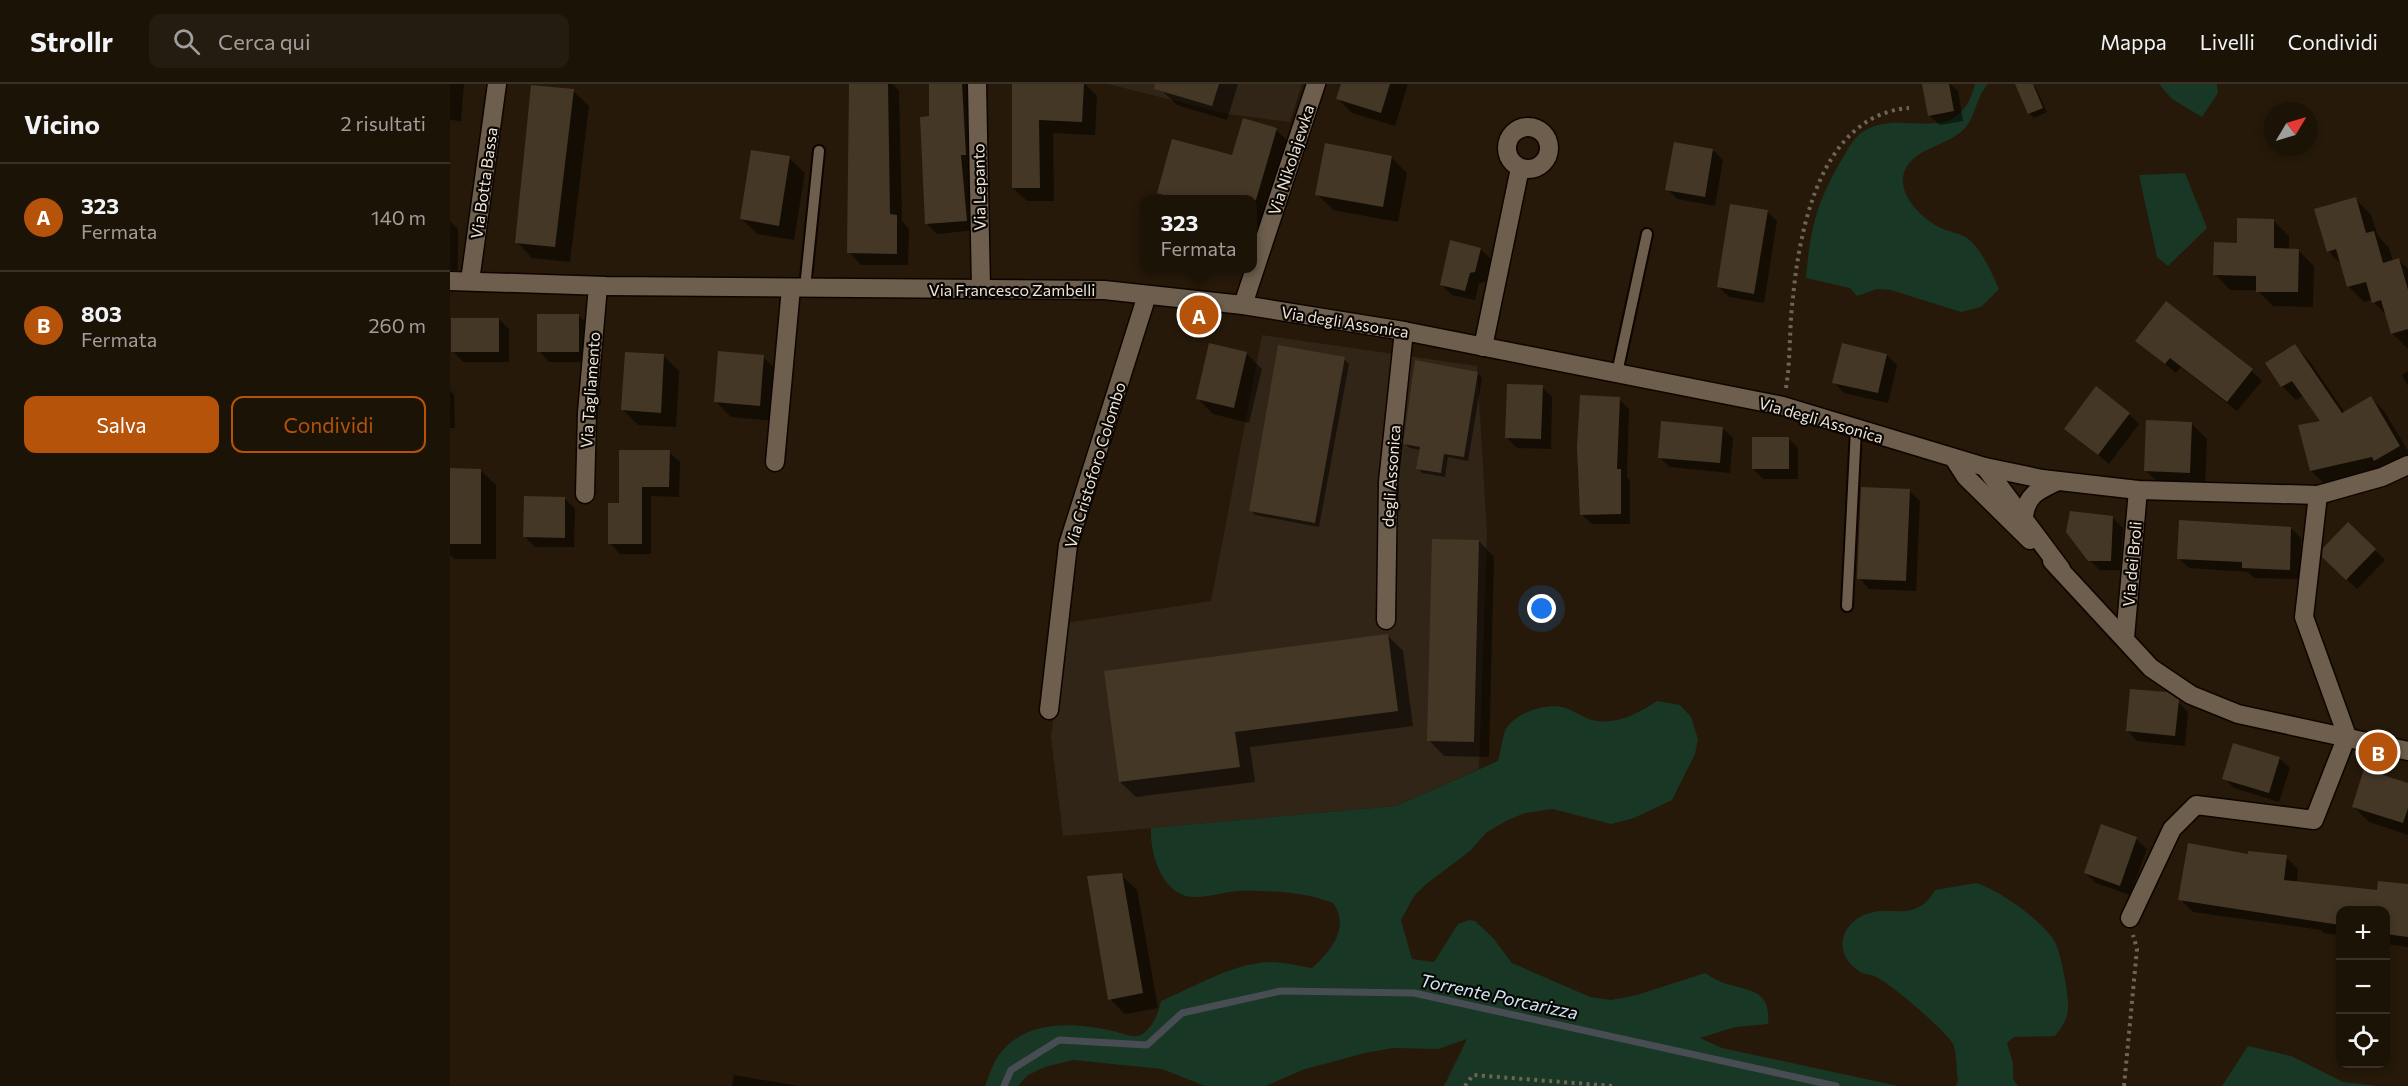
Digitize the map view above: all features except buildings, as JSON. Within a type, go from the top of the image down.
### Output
[{"type":"street","name":"Via Botta Bassa","points":[[470,281],[497,84]]},
{"type":"street","name":"Via Lepanto","points":[[976,84],[981,289]]},
{"type":"street","name":"Via Nikolajewka","points":[[1257,251],[1316,84]]},
{"type":"street","points":[[1483,347],[1520,168]]},
{"type":"street","name":"Via Nikolajewka","points":[[1238,305],[1249,273]]},
{"type":"street","name":"Via Francesco Zambelli","points":[[450,281],[598,286],[1104,291],[1238,305]]},
{"type":"street","name":"Via Tagliamento","points":[[585,494],[587,413],[598,286]]},
{"type":"street","points":[[775,462],[798,288]]},
{"type":"street","name":"Via Cristoforo Colombo","points":[[1048,710],[1068,545],[1147,295]]},
{"type":"street","name":"Via degli Assonica","points":[[1238,305],[1404,331],[1783,406],[1955,460],[2058,481],[2138,490],[2318,495],[2382,477],[2408,465]]},
{"type":"street","name":"degli Assonica","points":[[1386,620],[1388,482],[1404,331]]},
{"type":"street","points":[[1955,460],[1966,477],[2061,569],[2151,668],[2191,695],[2238,714],[2408,751]]},
{"type":"street","points":[[1985,467],[1995,484],[2024,516],[2061,569]]},
{"type":"street","points":[[2024,516],[2026,502],[2032,493],[2058,481]]},
{"type":"street","name":"Via dei Broli","points":[[2125,638],[2138,490]]},
{"type":"street","points":[[2130,918],[2172,829],[2196,805],[2314,820],[2347,736],[2304,617],[2318,495]]},
{"type":"lane","points":[[798,288],[819,152]]},
{"type":"lane","points":[[1617,373],[1647,234]]},
{"type":"lane","points":[[1847,606],[1856,429]]},
{"type":"path","points":[[1783,406],[1791,358],[1792,299],[1808,211],[1826,170],[1846,136],[1866,121],[1891,110],[1910,108]]},
{"type":"path","points":[[2124,1086],[2137,949],[2130,918]]},
{"type":"path","points":[[1465,1086],[1473,1075],[1613,1086]]},
{"type":"shaded area","points":[[1108,84],[1302,84],[1290,122],[1228,114]]},
{"type":"shaded area","points":[[1262,335],[1477,366],[1487,533],[1479,769],[1396,806],[1063,836],[1051,737],[1066,623],[1211,601]]},
{"type":"green space","points":[[1975,84],[1988,84],[1969,123],[1958,134],[1924,151],[1910,162],[1905,170],[1904,188],[1912,204],[1926,218],[1941,228],[1964,236],[1977,248],[1999,289],[1981,307],[1961,312],[1891,290],[1877,289],[1857,296],[1850,288],[1806,278],[1815,219],[1839,164],[1857,137],[1876,126],[1892,123],[1926,124],[1955,117],[1967,105]]},
{"type":"green space","points":[[2159,84],[2217,84],[2218,93],[2202,117],[2172,99]]},
{"type":"green space","points":[[2185,173],[2207,228],[2168,266],[2157,257],[2139,175]]},
{"type":"green space","points":[[1657,701],[1680,705],[1691,717],[1698,739],[1695,754],[1672,800],[1634,818],[1611,824],[1553,809],[1525,813],[1487,832],[1470,851],[1414,896],[1401,920],[1412,959],[1434,962],[1458,924],[1469,920],[1475,921],[1493,938],[1512,963],[1590,997],[1611,1000],[1637,995],[1705,973],[1721,982],[1758,994],[1766,1005],[1768,1024],[1735,1027],[1700,1038],[1722,1048],[1898,1086],[1444,1086],[1467,1039],[1438,1049],[1393,1048],[1365,1053],[1302,1070],[1266,1086],[1205,1086],[1162,1069],[1073,1060],[1045,1067],[1028,1075],[1018,1086],[985,1086],[998,1056],[1021,1035],[1036,1029],[1066,1025],[1141,1035],[1153,1023],[1161,1001],[1241,967],[1275,962],[1312,968],[1331,947],[1336,939],[1340,921],[1333,903],[1311,896],[1274,891],[1238,891],[1189,897],[1175,890],[1162,875],[1154,857],[1151,828],[1396,806],[1498,761],[1507,727],[1528,712],[1555,706],[1569,709],[1592,720],[1609,721],[1635,714]]},
{"type":"green space","points":[[1976,883],[2018,906],[2048,932],[2056,945],[2064,972],[2068,1011],[2064,1023],[2055,1036],[2014,1037],[2007,1043],[2013,1063],[2013,1079],[2018,1086],[1956,1086],[1958,1080],[1953,1044],[1905,997],[1883,981],[1861,972],[1850,963],[1843,946],[1848,928],[1863,915],[1879,911],[1911,910],[1925,903],[1935,890]]},
{"type":"green space","points":[[2248,1046],[2291,1056],[2343,1082],[2378,1086],[2222,1086]]},
{"type":"waterway","name":"Torrente Porcarizza","points":[[1004,1086],[1011,1070],[1059,1040],[1147,1045],[1182,1013],[1281,991],[1414,993],[1836,1086]]},
{"type":"place","name":"323","points":[[1199,315]]},
{"type":"place","name":"803","points":[[2378,752]]}]
